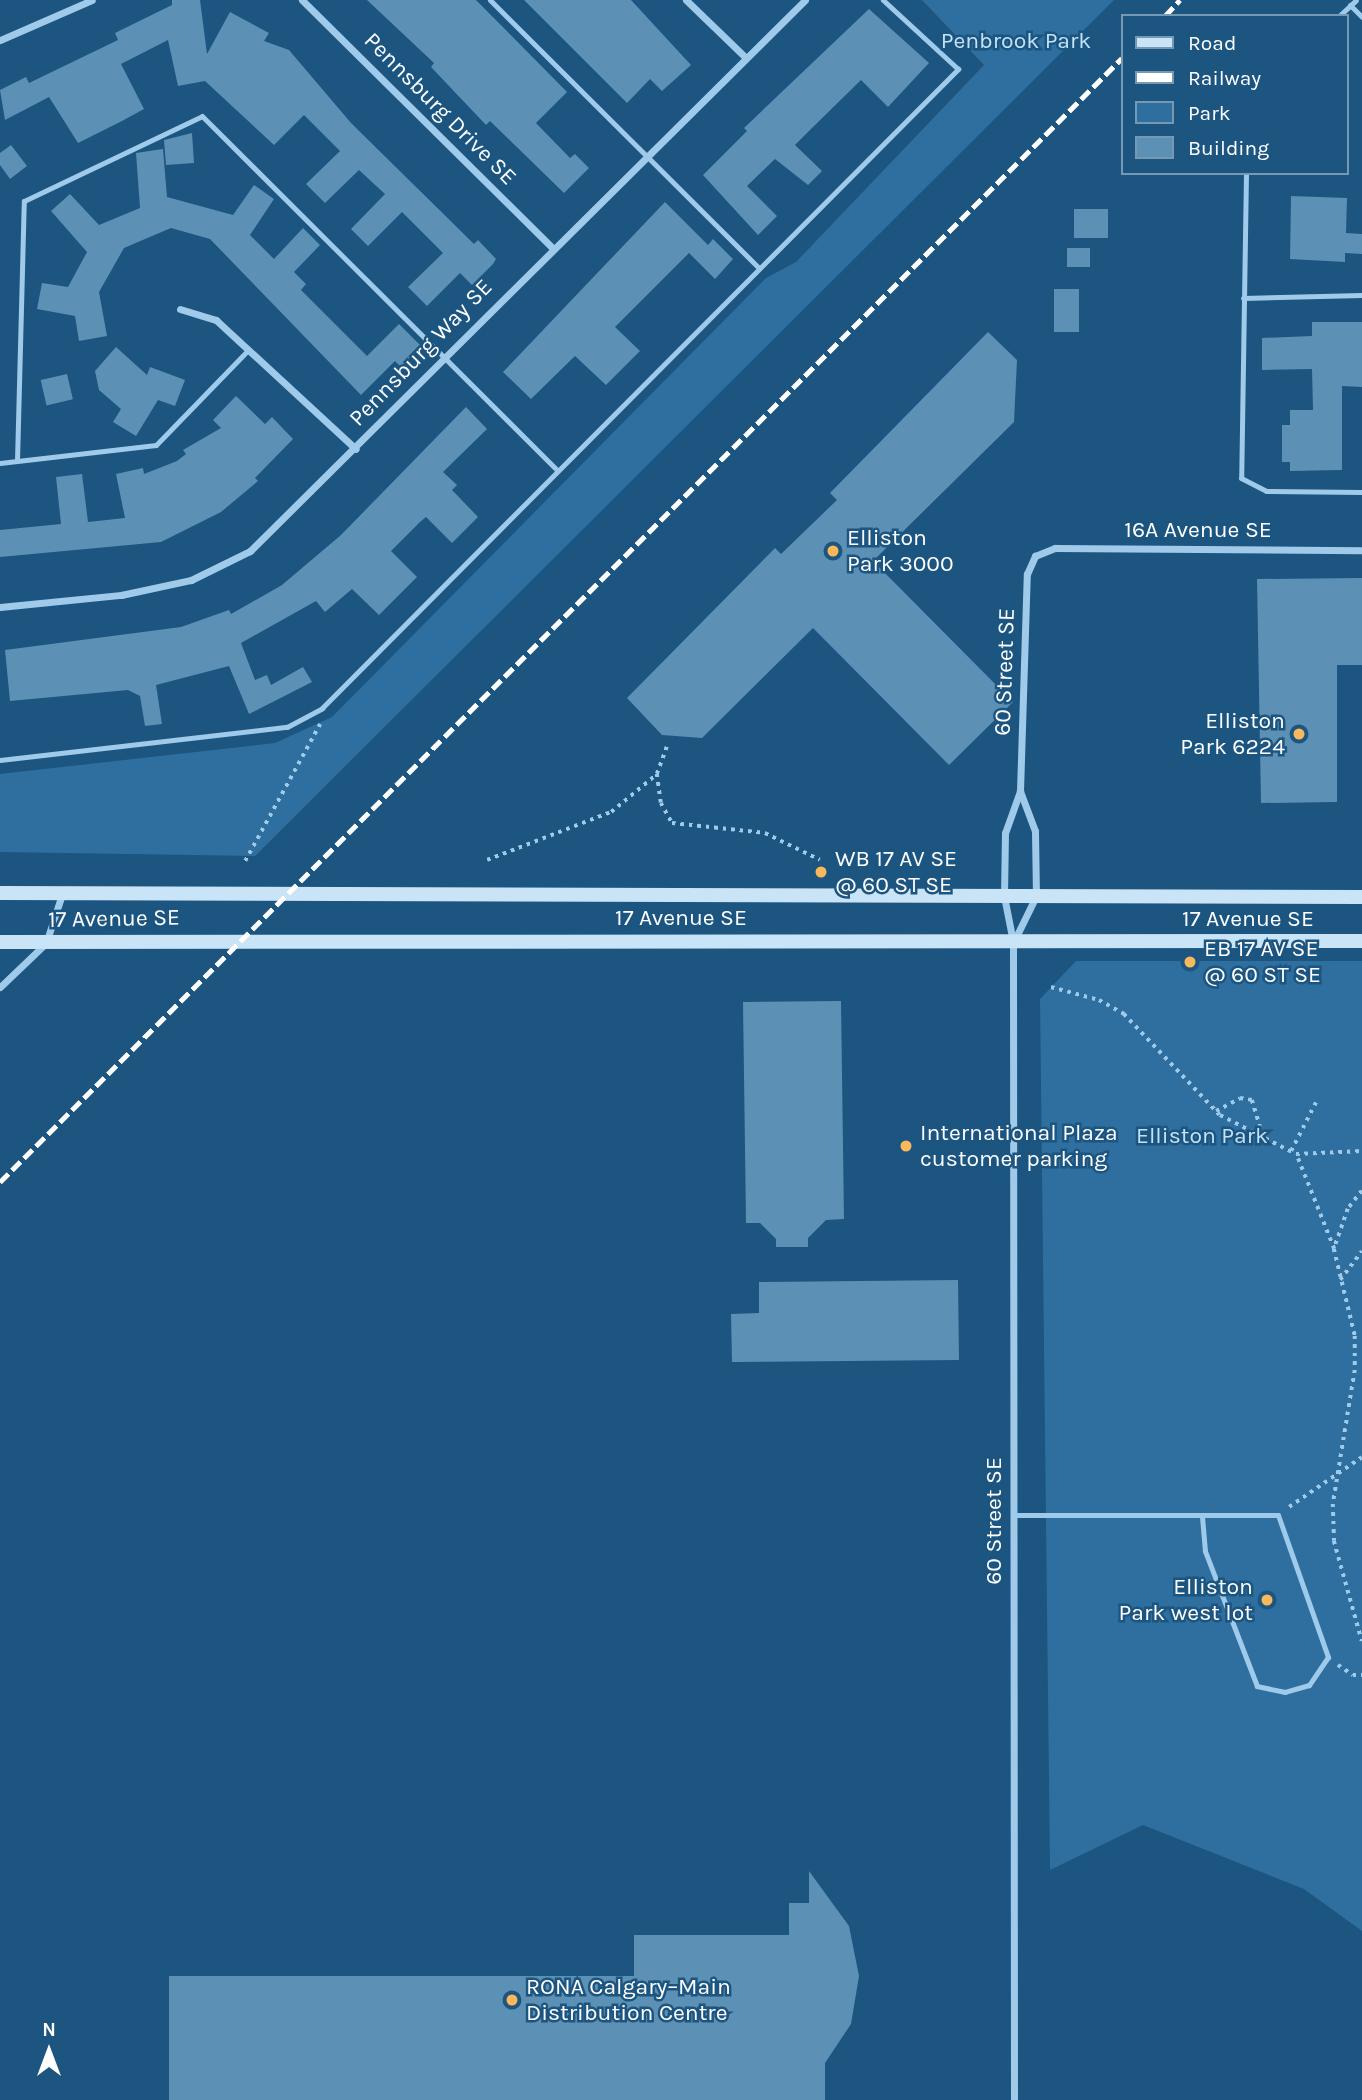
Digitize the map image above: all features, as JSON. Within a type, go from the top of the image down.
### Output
[{"type":"main road","name":"17 Avenue SE","points":[[0,893],[1362,897]]},
{"type":"main road","name":"17 Avenue SE","points":[[0,942],[1362,941]]},
{"type":"street","points":[[0,40],[92,0]]},
{"type":"street","name":"Pennsburg Drive SE","points":[[302,0],[551,246]]},
{"type":"street","points":[[686,0],[744,56]]},
{"type":"street","name":"Pennsburg Way SE","points":[[0,607],[121,596],[191,580],[250,551],[356,449],[551,246],[804,0]]},
{"type":"street","points":[[180,309],[216,320],[356,449]]},
{"type":"street","name":"16A Avenue SE","points":[[1035,556],[1055,548],[1362,550]]},
{"type":"street","name":"60 Street SE","points":[[1014,2100],[1013,942],[1004,896],[1005,833],[1020,791],[1027,574],[1035,556]]},
{"type":"street","name":"60 Street SE","points":[[1013,942],[1036,896],[1035,831],[1020,791]]},
{"type":"street","points":[[0,987],[46,943],[62,894]]},
{"type":"lane","points":[[489,0],[759,268]]},
{"type":"lane","points":[[0,760],[287,727],[322,708],[958,69],[883,0]]},
{"type":"lane","points":[[1341,14],[1356,0]]},
{"type":"lane","points":[[1350,5],[1362,17]]},
{"type":"lane","points":[[17,461],[24,201],[202,116],[557,470]]},
{"type":"lane","points":[[1246,175],[1241,478],[1266,491],[1362,492]]},
{"type":"lane","points":[[1243,298],[1362,295]]},
{"type":"lane","points":[[0,463],[156,445],[247,351]]},
{"type":"lane","points":[[1013,1515],[1202,1515],[1278,1515],[1328,1657],[1309,1685],[1285,1692],[1257,1686],[1205,1551],[1202,1515]]},
{"type":"path","points":[[245,861],[313,742],[322,708]]},
{"type":"path","points":[[667,747],[657,774],[661,803],[672,823],[765,834],[820,860]]},
{"type":"path","points":[[487,860],[611,812],[657,774]]},
{"type":"path","points":[[1051,986],[1099,1000],[1124,1014],[1216,1111],[1294,1153],[1362,1151]]},
{"type":"path","points":[[1216,1111],[1240,1098],[1252,1100],[1263,1136]]},
{"type":"path","points":[[1316,1102],[1294,1153],[1334,1250],[1355,1336],[1355,1370],[1340,1471],[1334,1541],[1362,1638]]},
{"type":"path","points":[[1334,1250],[1348,1209],[1362,1191]]},
{"type":"path","points":[[1340,1280],[1362,1251]]},
{"type":"path","points":[[1278,1515],[1362,1457]]},
{"type":"path","points":[[1328,1657],[1353,1675],[1362,1675]]},
{"type":"green space","name":"Penbrook Park","points":[[922,0],[1114,0],[255,856],[0,852],[0,774],[275,743],[332,717],[766,278],[796,262],[984,65]]},
{"type":"green space","name":"Elliston Park","points":[[1076,961],[1362,961],[1362,1931],[1304,1889],[1143,1825],[1050,1870],[1040,999]]},
{"type":"building","points":[[172,0],[200,0],[207,54],[230,12],[269,33],[264,41],[289,50],[351,123],[474,244],[478,240],[496,259],[493,264],[472,285],[460,273],[427,306],[408,287],[443,253],[402,212],[368,246],[351,229],[385,194],[359,170],[325,203],[306,184],[340,151],[304,115],[274,145],[205,81],[178,86],[168,40],[121,64],[144,109],[78,143],[49,97],[5,120],[0,90],[26,77],[29,83],[118,40],[115,33],[172,5]]},
{"type":"building","points":[[367,0],[476,0],[567,92],[536,123],[570,158],[575,154],[589,168],[564,193],[490,121],[486,125],[431,67],[434,63]]},
{"type":"building","points":[[524,0],[631,0],[691,65],[662,91],[650,79],[627,103]]},
{"type":"building","points":[[869,9],[929,63],[888,107],[861,80],[795,145],[822,171],[808,185],[775,159],[747,186],[777,216],[758,235],[703,175],[747,131],[744,128]]},
{"type":"building","points":[[192,133],[194,163],[166,165],[164,140]]},
{"type":"building","points":[[11,145],[27,166],[10,179],[0,165],[0,153]]},
{"type":"building","points":[[163,149],[167,197],[233,215],[254,185],[274,199],[250,235],[274,259],[303,228],[320,245],[294,272],[306,284],[301,290],[367,356],[399,324],[421,346],[401,367],[395,361],[361,395],[210,239],[171,228],[124,248],[99,292],[107,336],[79,341],[75,316],[37,309],[42,283],[68,287],[87,252],[51,211],[70,194],[99,225],[140,208],[136,153]]},
{"type":"building","points":[[1291,196],[1347,198],[1346,233],[1362,234],[1362,254],[1345,253],[1345,262],[1290,259]]},
{"type":"building","points":[[665,202],[708,245],[713,239],[733,259],[715,279],[689,253],[615,327],[640,351],[606,385],[575,356],[531,399],[503,372]]},
{"type":"building","points":[[1074,209],[1108,209],[1108,238],[1074,238]]},
{"type":"building","points":[[1067,248],[1090,248],[1090,267],[1067,267]]},
{"type":"building","points":[[1054,289],[1079,289],[1079,332],[1054,332]]},
{"type":"building","points":[[1312,322],[1362,322],[1362,387],[1342,386],[1342,470],[1290,471],[1290,462],[1282,462],[1282,425],[1290,425],[1290,410],[1313,410],[1312,369],[1262,370],[1262,338],[1312,336]]},
{"type":"building","name":"Elliston Park 3000","points":[[988,332],[1017,360],[1014,422],[873,561],[1013,702],[949,765],[813,628],[702,738],[662,735],[627,698],[775,548],[781,554],[837,500],[830,493]]},
{"type":"building","points":[[116,347],[147,375],[150,367],[185,380],[175,406],[158,400],[136,436],[113,422],[121,409],[99,390],[95,371]]},
{"type":"building","points":[[67,374],[73,399],[47,405],[41,380]]},
{"type":"building","points":[[236,396],[265,424],[272,417],[293,439],[255,478],[258,481],[221,512],[161,542],[0,557],[0,530],[61,524],[56,477],[82,474],[88,522],[125,518],[116,474],[143,468],[144,474],[177,461],[186,454],[183,450],[221,428],[213,420]]},
{"type":"building","points":[[466,407],[487,429],[443,472],[457,485],[452,490],[478,517],[452,543],[426,517],[420,522],[391,551],[417,577],[379,615],[352,589],[325,612],[316,601],[241,643],[255,680],[267,675],[271,685],[303,667],[312,682],[249,714],[229,666],[156,685],[162,724],[145,726],[140,696],[128,690],[10,701],[5,650],[181,627],[229,610],[231,614],[282,585],[341,535]]},
{"type":"building","name":"Elliston Park 6224","points":[[1362,578],[1362,665],[1337,665],[1337,802],[1261,803],[1257,579]]},
{"type":"building","points":[[841,1001],[844,1219],[826,1220],[808,1238],[808,1247],[776,1247],[776,1239],[760,1223],[746,1223],[743,1002]]},
{"type":"building","points":[[958,1280],[959,1360],[732,1362],[731,1314],[759,1313],[759,1282]]},
{"type":"building","name":"RONA Calgary–Main Distribution Centre","points":[[809,1871],[849,1926],[859,1976],[851,2024],[825,2063],[825,2100],[169,2100],[169,1976],[634,1976],[634,1935],[789,1935],[789,1903],[809,1903]]},
{"type":"railway","points":[[1167,14],[1180,0]]},
{"type":"railway","points":[[0,1182],[1120,60]]},
{"type":"place","name":"Elliston Park 3000","points":[[833,551]]},
{"type":"place","name":"Elliston Park 6224","points":[[1299,734]]},
{"type":"place","name":"WB 17 AV SE @ 60 ST SE","points":[[821,872]]},
{"type":"place","name":"EB 17 AV SE @ 60 ST SE","points":[[1190,962]]},
{"type":"place","name":"International Plaza customer parking","points":[[906,1146]]},
{"type":"place","name":"Elliston Park west lot","points":[[1267,1600]]},
{"type":"place","name":"RONA Calgary–Main Distribution Centre","points":[[512,2000]]}]
